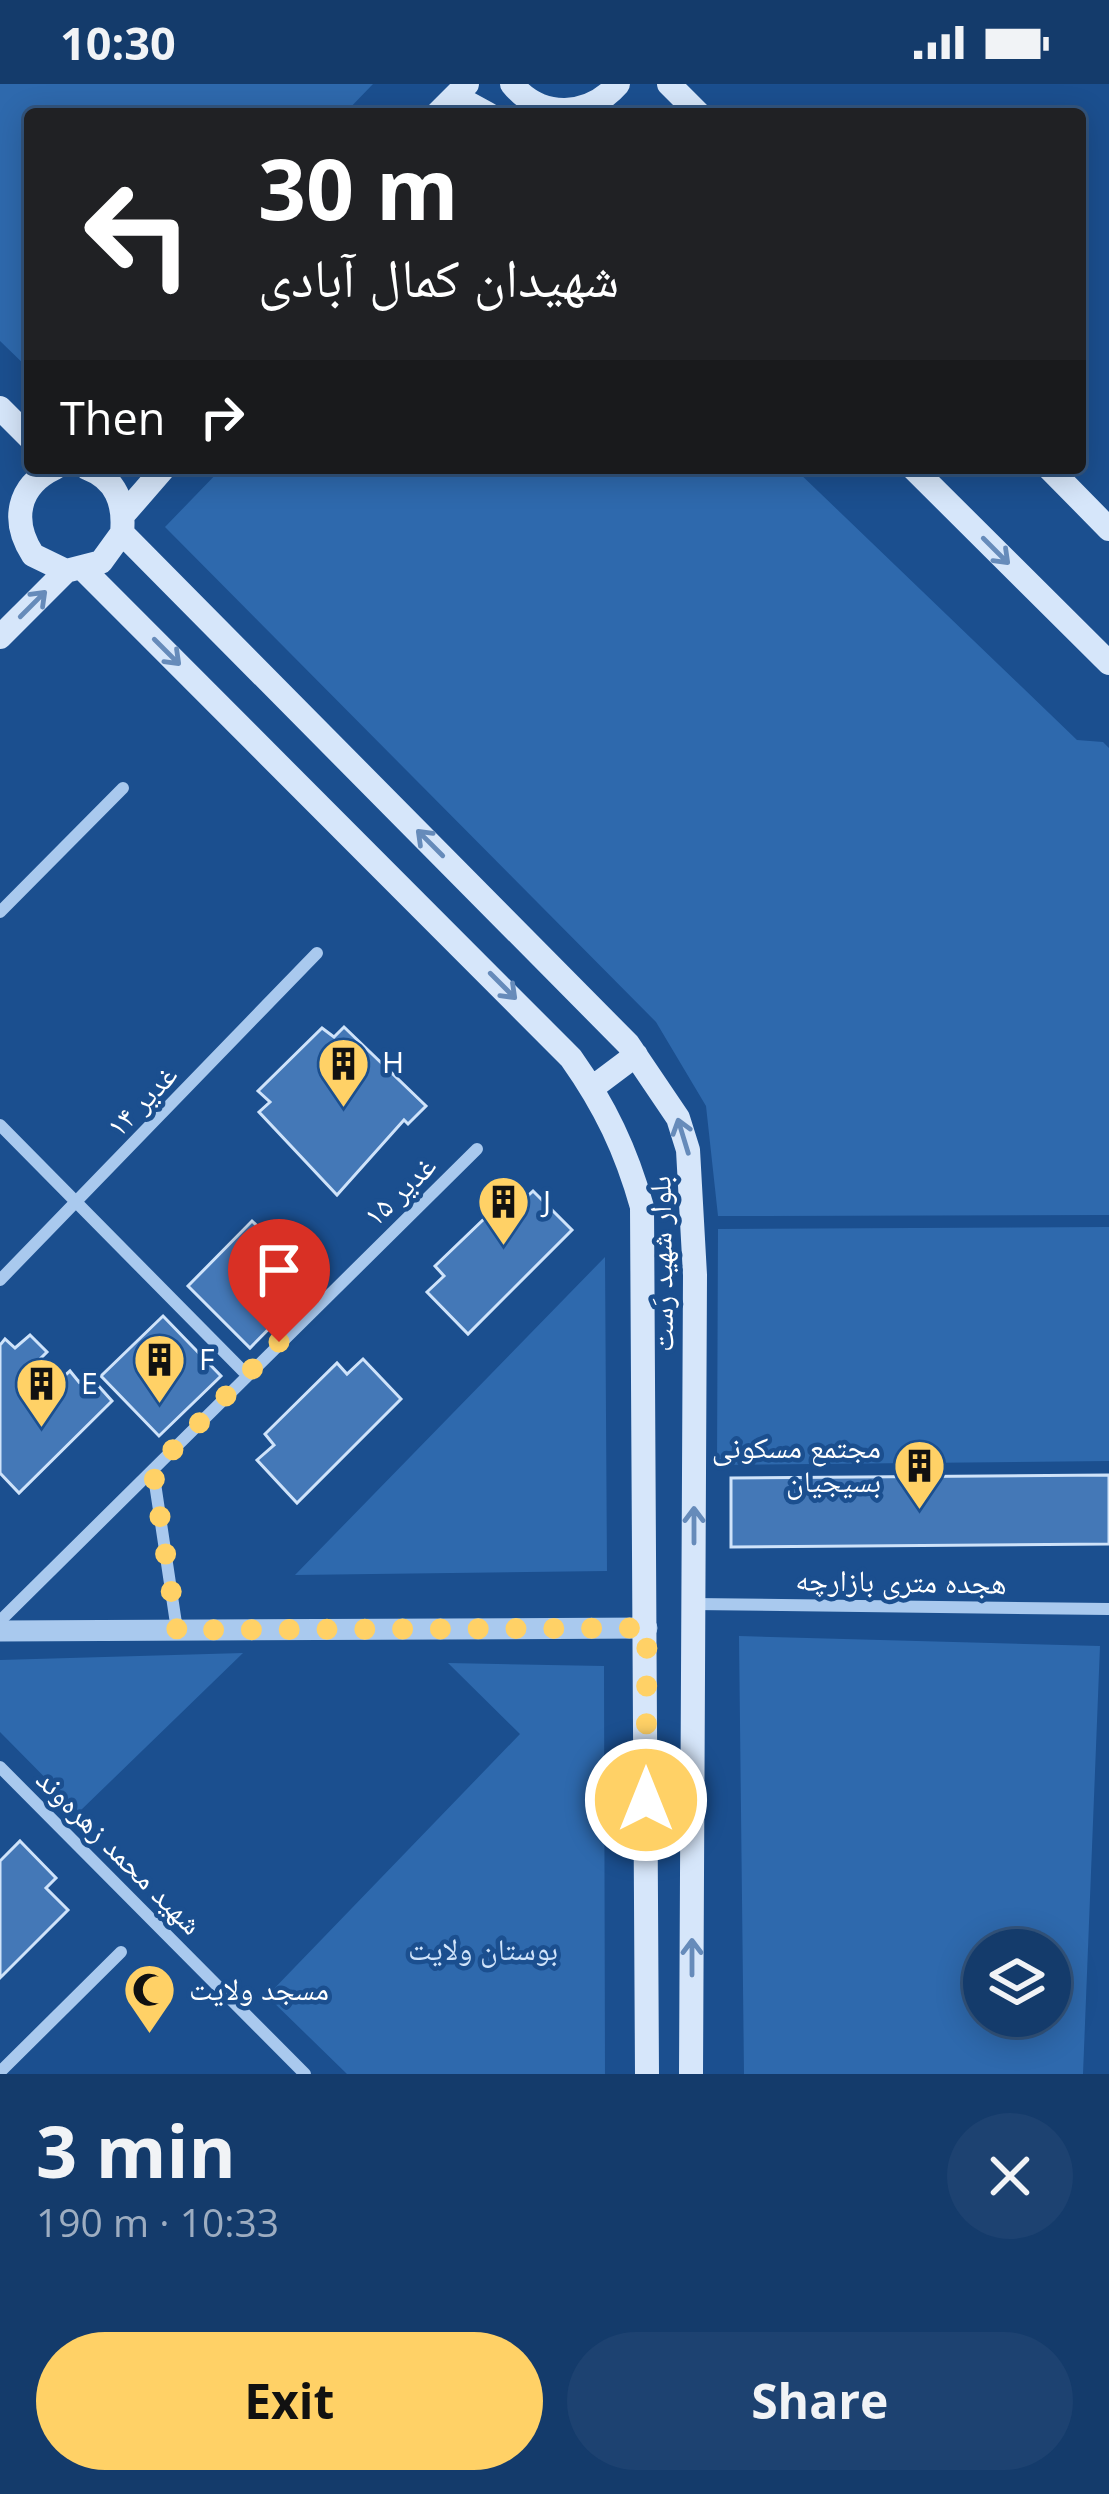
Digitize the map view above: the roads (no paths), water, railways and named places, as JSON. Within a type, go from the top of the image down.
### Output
[{"type":"main road","points":[[512,84],[542,108]]},
{"type":"main road","points":[[574,108],[597,103],[618,84]]},
{"type":"main road","points":[[669,84],[693,108]]},
{"type":"main road","points":[[0,408],[24,432]]},
{"type":"main road","points":[[13,522],[28,487],[46,474]]},
{"type":"main road","name":"بلوار شهید رَست","points":[[98,474],[110,481],[123,523],[636,1055],[678,1118],[688,1150],[695,1275],[691,2074]]},
{"type":"main road","points":[[0,637],[75,570],[101,562],[160,474]]},
{"type":"main road","points":[[919,474],[1109,663]]},
{"type":"main road","points":[[1055,474],[1109,529]]},
{"type":"main road","points":[[0,484],[13,522]]},
{"type":"main road","name":"بلوار شهید رَست","points":[[13,522],[33,555],[75,570],[513,996],[609,1113],[643,1207],[647,2074]]},
{"type":"main road","points":[[592,1088],[636,1055]]},
{"type":"street","points":[[0,912],[123,788]]},
{"type":"street","name":"غدیر ۱۴","points":[[0,1280],[317,953]]},
{"type":"street","points":[[0,1125],[246,1374]]},
{"type":"street","name":"غدیر ۱۵","points":[[0,1621],[477,1150]]},
{"type":"street","points":[[153,1470],[177,1630]]},
{"type":"street","name":"هجده متری بازارچه","points":[[693,1604],[1109,1609]]},
{"type":"street","points":[[0,1631],[647,1628]]},
{"type":"street","name":"شهید محمد زهره‌وند","points":[[0,1767],[305,2074]]},
{"type":"street","points":[[0,2072],[121,1952]]},
{"type":"place","name":"H","points":[[343,1109]]},
{"type":"place","name":"J","points":[[504,1248]]},
{"type":"place","name":"F","points":[[160,1406]]},
{"type":"place","name":"E","points":[[42,1430]]},
{"type":"place","name":"مجتمع مسکونی بسیجیان","points":[[920,1511]]},
{"type":"place","name":"مسجد ولایت","points":[[150,2036]]},
{"type":"park label","name":"بوستان ولایت","points":[[483,1950]]}]
